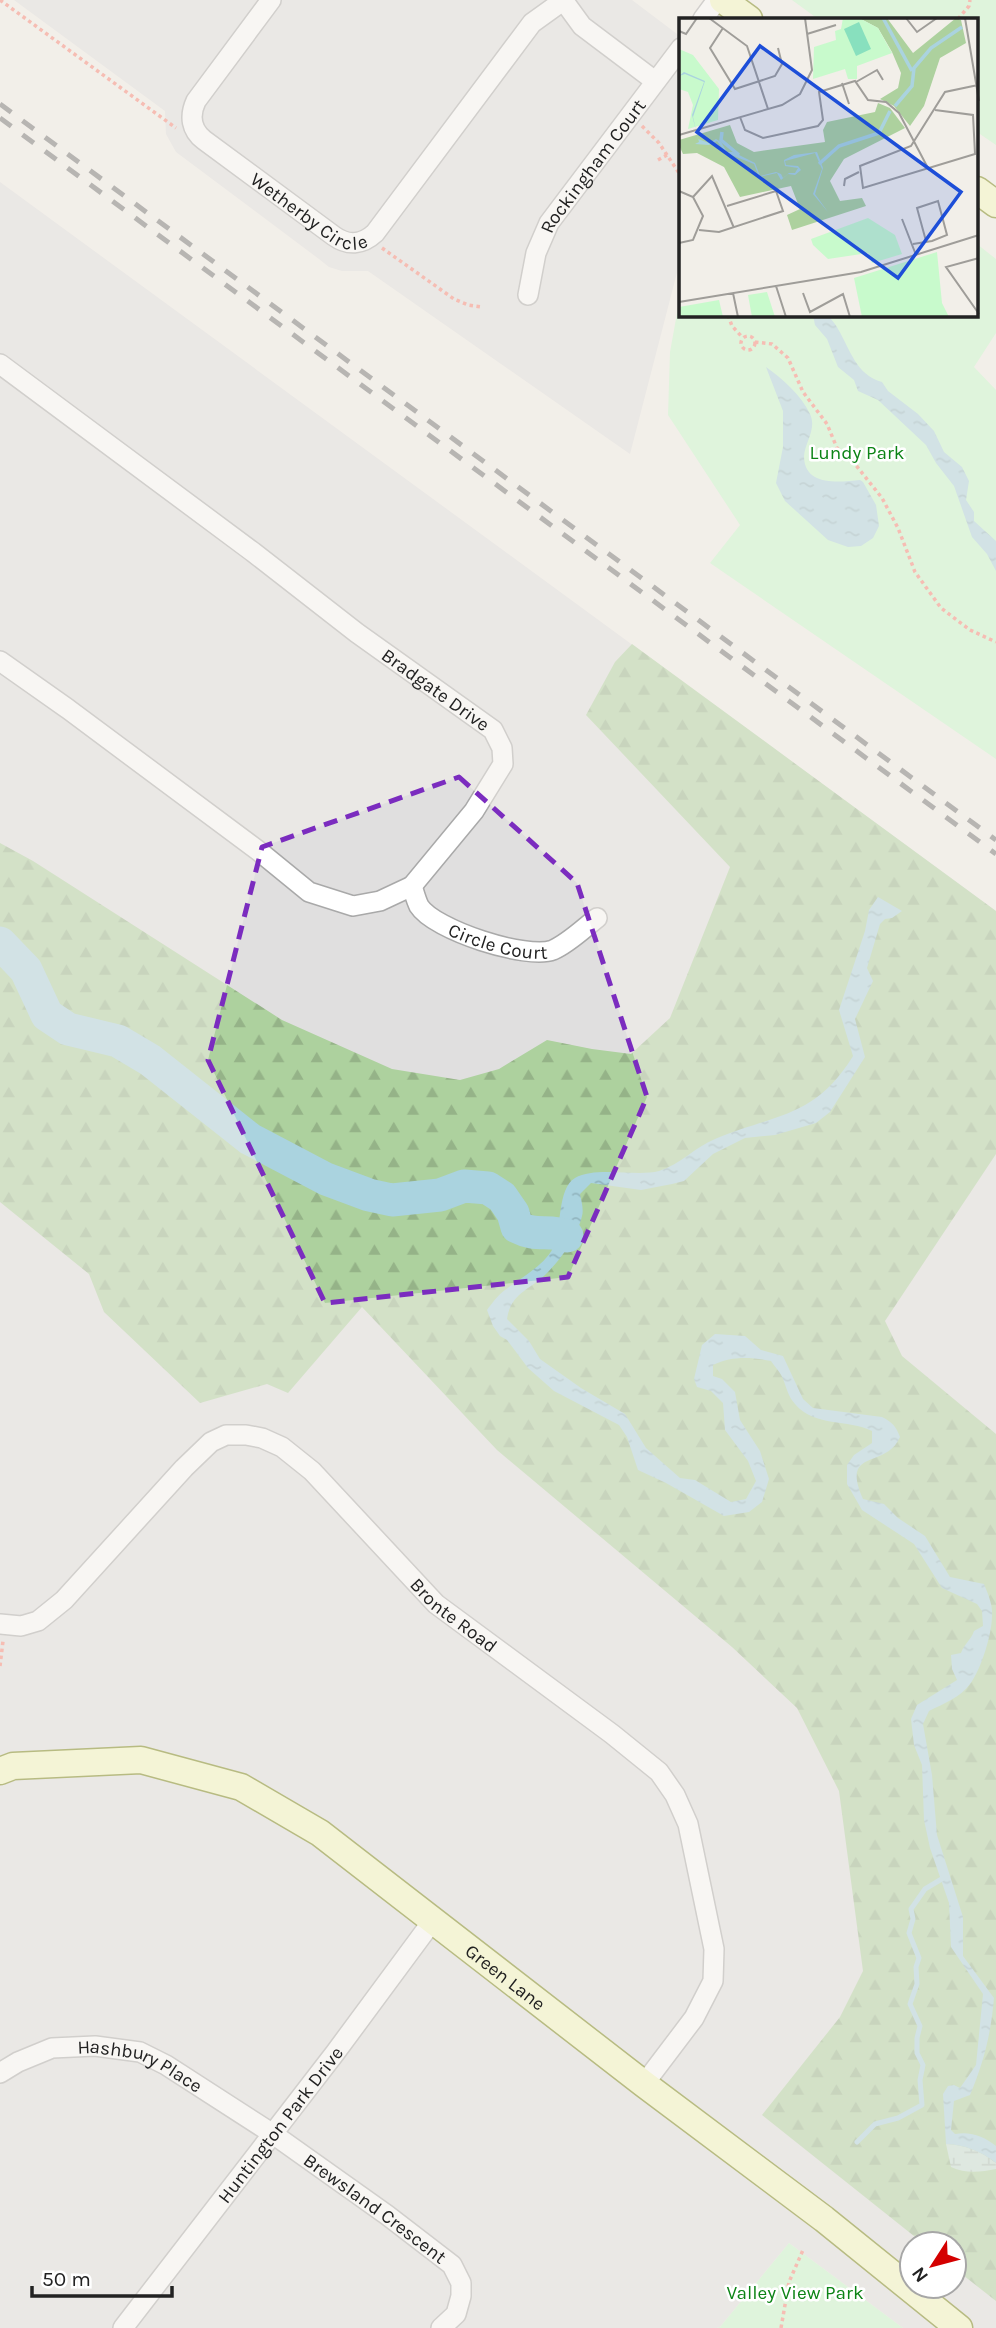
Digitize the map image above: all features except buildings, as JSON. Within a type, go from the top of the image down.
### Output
[{"type":"street","name":"Wetherby Circle","points":[[195,131],[340,241],[355,243],[369,239],[526,29],[563,0],[582,26],[655,81]]},
{"type":"street","points":[[704,18],[717,0]]},
{"type":"street","points":[[723,0],[748,18]]},
{"type":"street","points":[[195,131],[192,119],[196,101],[267,2]]},
{"type":"street","name":"Rockingham Court","points":[[528,295],[536,253],[549,223],[679,51]]},
{"type":"street","points":[[978,191],[996,204]]},
{"type":"street","name":"Bradgate Drive","points":[[0,662],[68,709],[260,852],[309,892],[353,906],[380,901],[412,886],[474,811],[503,764],[502,748],[493,730],[357,634],[242,544],[1,368]]},
{"type":"street","name":"Circle Court","points":[[412,886],[420,908],[445,926],[507,948],[538,953],[554,949],[597,918]]},
{"type":"street","name":"Bronte Road","points":[[1,1624],[21,1626],[38,1621],[64,1600],[184,1468],[211,1443],[226,1435],[246,1435],[262,1438],[282,1447],[312,1471],[436,1604],[612,1734],[659,1772],[675,1795],[688,1824],[714,1949],[713,1981],[694,2018],[644,2084]]},
{"type":"street","name":"Green Lane","points":[[0,1771],[13,1766],[141,1760],[241,1787],[320,1833],[644,2084],[824,2219],[959,2328]]},
{"type":"street","name":"Huntington Park Drive","points":[[123,2328],[434,1919]]},
{"type":"street","name":"Hashbury Place","points":[[0,2073],[18,2062],[52,2049],[95,2046],[140,2052],[166,2065],[272,2134]]},
{"type":"street","name":"Brewsland Crescent","points":[[272,2134],[452,2265],[461,2283],[461,2297],[456,2314],[441,2328]]},
{"type":"path","points":[[959,18],[969,6],[970,0]]},
{"type":"path","points":[[0,1],[172,127],[195,131]]},
{"type":"path","points":[[641,125],[655,138],[679,173]]},
{"type":"path","points":[[658,160],[667,155]]},
{"type":"path","points":[[369,239],[454,299],[481,307]]},
{"type":"path","points":[[729,317],[732,326],[743,338]]},
{"type":"path","points":[[743,338],[750,336],[755,342],[772,344],[788,358],[803,391],[827,424],[837,448],[855,464],[882,498],[898,528],[915,572],[934,600],[970,630],[996,642]]},
{"type":"path","points":[[743,338],[741,346],[747,350],[753,348],[755,342]]},
{"type":"path","points":[[0,1666],[1,1624]]},
{"type":"path","points":[[781,2328],[789,2282],[803,2250]]},
{"type":"highlighted area","points":[[459,777],[577,883],[647,1097],[568,1277],[325,1303],[208,1060],[262,847]]},
{"type":"shaded area","points":[[14,0],[632,0],[679,35],[679,265],[630,454],[368,271],[342,271],[329,267],[176,152],[166,134],[165,111]]},
{"type":"shaded area","points":[[0,182],[996,911],[996,2328],[903,2328],[789,2243],[717,2328],[0,2328]]},
{"type":"green space","points":[[792,0],[996,0],[996,145],[978,133],[978,18],[817,18]]},
{"type":"green space","name":"Lundy Park","points":[[978,245],[996,259],[996,333],[974,367],[996,390],[996,759],[710,563],[740,525],[668,415],[670,352],[679,302],[679,317],[978,317]]},
{"type":"green space","points":[[632,644],[996,911],[996,1154],[885,1321],[902,1356],[996,1434],[996,2301],[968,2279],[968,2230],[906,2230],[762,2115],[840,2017],[863,1971],[839,1791],[797,1708],[732,1647],[497,1450],[362,1307],[288,1393],[267,1384],[200,1403],[104,1312],[89,1274],[0,1202],[0,843],[33,861],[282,1020],[392,1069],[460,1080],[499,1069],[547,1040],[631,1054],[670,1018],[730,867],[586,715],[615,662]]},
{"type":"green space","points":[[946,2144],[978,2152],[996,2163],[996,2169],[968,2172],[951,2167]]},
{"type":"green space","name":"Valley View Park","points":[[789,2243],[903,2328],[717,2328]]},
{"type":"water","points":[[813,317],[830,317],[850,353],[866,374],[882,382],[888,391],[918,414],[934,431],[944,452],[962,467],[969,481],[966,500],[974,512],[974,521],[996,541],[996,571],[987,554],[972,537],[954,486],[926,445],[878,400],[858,391],[854,380],[838,367],[827,339],[815,325]]},
{"type":"water","points":[[766,367],[791,388],[810,414],[812,425],[804,456],[810,473],[824,480],[860,480],[876,505],[879,526],[873,538],[861,546],[848,547],[828,540],[785,501],[776,483],[783,447],[783,411]]},
{"type":"water","points":[[878,897],[902,911],[880,924],[867,968],[873,981],[855,1019],[865,1057],[830,1112],[816,1123],[775,1135],[745,1138],[713,1154],[684,1181],[641,1190],[591,1183],[580,1194],[582,1216],[569,1246],[542,1278],[517,1297],[507,1319],[529,1341],[540,1359],[625,1414],[646,1448],[680,1478],[695,1480],[731,1502],[746,1499],[756,1481],[748,1461],[725,1430],[723,1403],[711,1391],[697,1387],[694,1379],[702,1345],[715,1334],[745,1336],[761,1350],[783,1356],[803,1399],[813,1408],[882,1417],[897,1430],[900,1437],[893,1447],[861,1465],[857,1472],[857,1483],[863,1499],[884,1504],[898,1518],[925,1536],[950,1577],[984,1584],[992,1608],[988,1642],[974,1678],[957,1696],[929,1711],[923,1724],[932,1775],[937,1835],[963,1917],[963,1956],[994,1998],[989,2035],[979,2071],[970,2095],[954,2101],[951,2130],[955,2134],[977,2135],[991,2142],[996,2146],[996,2163],[972,2149],[946,2144],[943,2094],[948,2086],[960,2088],[976,2065],[983,1994],[951,1947],[949,1903],[930,1848],[924,1820],[922,1765],[914,1745],[911,1719],[917,1705],[957,1680],[952,1669],[951,1655],[961,1653],[974,1631],[983,1626],[982,1611],[977,1604],[942,1588],[914,1544],[862,1510],[847,1484],[847,1465],[854,1455],[872,1443],[872,1431],[821,1419],[803,1411],[791,1398],[771,1361],[741,1358],[713,1365],[713,1376],[722,1379],[735,1392],[740,1420],[760,1451],[769,1479],[762,1502],[749,1512],[724,1516],[638,1470],[627,1437],[619,1425],[554,1391],[528,1368],[507,1340],[500,1336],[487,1310],[502,1292],[538,1266],[553,1248],[565,1191],[575,1178],[584,1174],[605,1172],[659,1171],[715,1139],[792,1111],[824,1092],[853,1056],[839,1010],[865,931],[869,910]]},
{"type":"waterway","points":[[0,943],[26,970],[47,1015],[68,1029],[118,1041],[150,1060],[250,1139],[326,1179],[369,1195],[392,1200],[440,1195],[464,1186],[488,1188],[502,1197],[513,1213],[517,1227],[530,1232],[567,1236]]},
{"type":"waterway","points":[[857,2142],[875,2124],[898,2118],[922,2105],[920,2080],[923,2065],[917,2053],[920,2026],[910,2004],[917,1984],[916,1967],[919,1958],[909,1933],[913,1919],[911,1909],[925,1889],[945,1877]]},
{"type":"railway","points":[[0,104],[996,840]]},
{"type":"railway","points":[[0,118],[996,854]]}]
